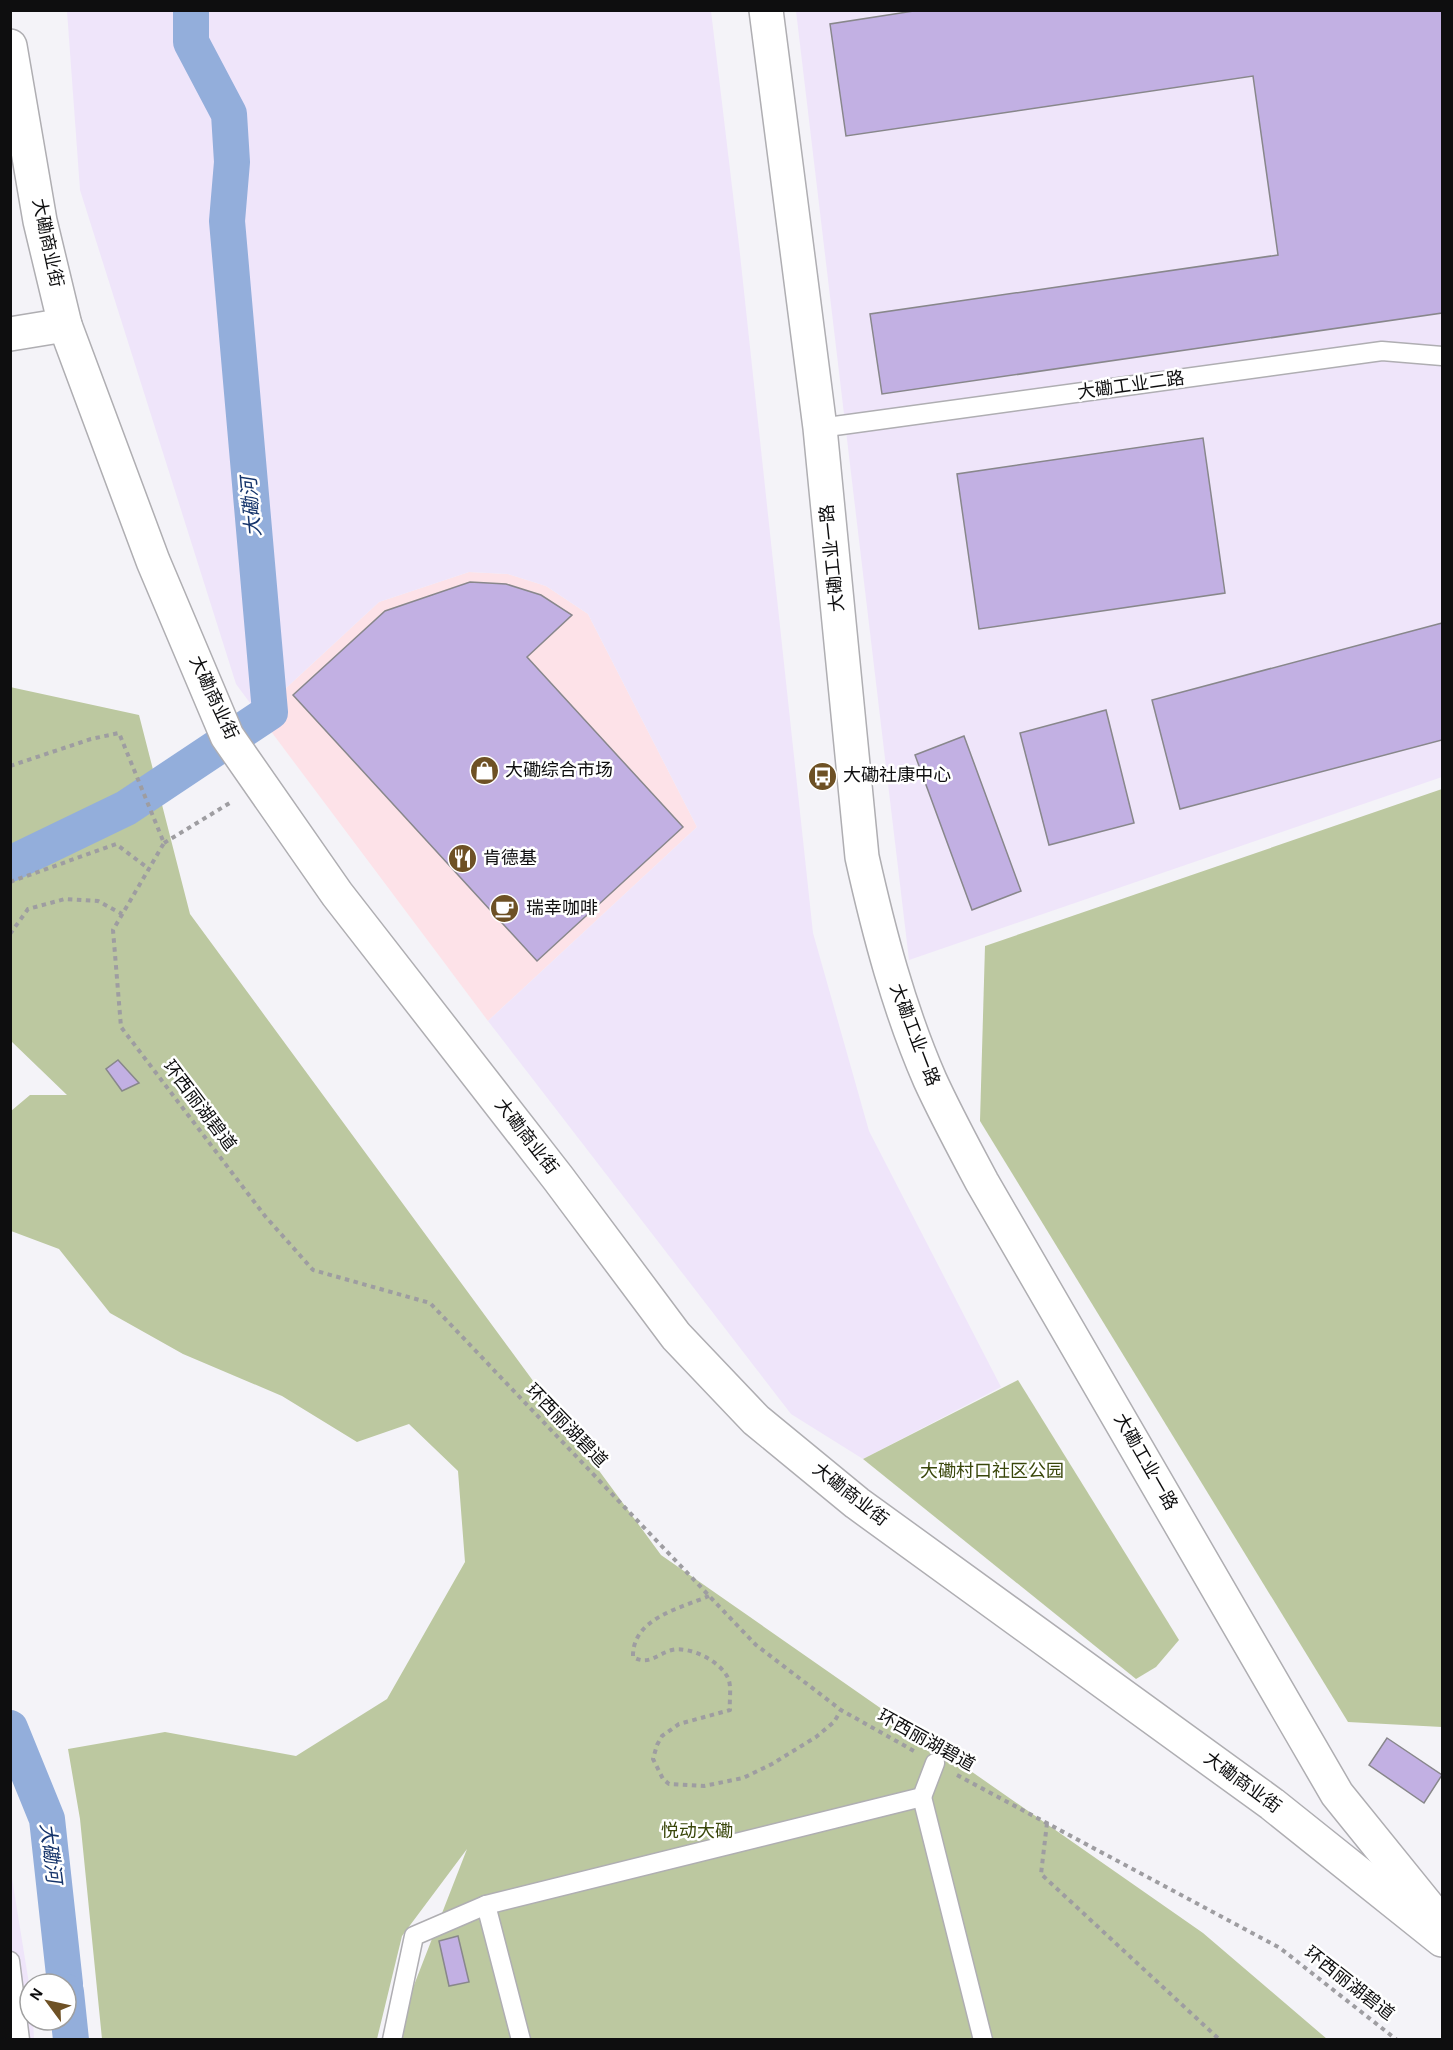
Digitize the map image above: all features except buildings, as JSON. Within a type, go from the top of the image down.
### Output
[{"type":"street","name":"大磡工业一路","points":[[766,10],[820,428],[862,858],[890,970],[930,1078],[982,1182],[1337,1794],[1443,1924]]},
{"type":"street","name":"大磡商业街","points":[[10,46],[40,220],[65,325],[153,561],[227,736],[337,894],[558,1178],[676,1336],[756,1420],[857,1503],[1272,1804],[1443,1940]]},
{"type":"street","points":[[10,334],[65,325]]},
{"type":"lane","name":"大磡工业二路","points":[[820,428],[1382,351],[1443,356]]},
{"type":"lane","points":[[935,1763],[922,1797],[983,2040]]},
{"type":"lane","points":[[392,2040],[414,1936],[486,1905],[922,1797]]},
{"type":"lane","points":[[486,1905],[521,2040]]},
{"type":"lane","points":[[10,1961],[21,2040]]},
{"type":"path","points":[[10,758],[13,765],[91,739],[119,733],[164,843],[260,783]]},
{"type":"path","name":"环西丽湖碧道","points":[[164,843],[113,930],[121,1027],[265,1216],[313,1270],[430,1303],[756,1645],[841,1710],[1280,1948],[1397,2040]]},
{"type":"path","points":[[10,882],[116,844],[149,869]]},
{"type":"path","points":[[10,934],[28,909],[65,899],[98,901],[122,914]]},
{"type":"path","points":[[709,1596],[662,1614],[652,1621],[642,1632],[632,1650],[633,1657],[646,1661],[675,1649],[685,1650],[717,1664],[729,1680],[730,1710],[679,1724],[662,1736],[653,1759],[663,1779],[669,1784],[704,1786],[743,1778],[772,1764],[816,1737],[834,1722],[841,1710]]},
{"type":"path","points":[[1047,1823],[1041,1874],[1220,2040]]},
{"type":"shaded area","points":[[67,11],[711,11],[739,245],[813,933],[869,1131],[1001,1387],[863,1459],[791,1414],[488,1021],[697,827],[588,614],[546,586],[508,574],[469,572],[379,602],[258,714],[236,684],[80,190]]},
{"type":"shaded area","points":[[796,11],[1442,11],[1442,777],[909,960]]},
{"type":"shaded area","name":"大磡综合市场","points":[[469,572],[508,574],[546,586],[588,614],[697,827],[488,1021],[258,714],[379,602]]},
{"type":"shaded area","points":[[10,1866],[27,1972],[18,1972],[18,2032],[34,2032],[34,2039],[11,2039]]},
{"type":"green space","name":"悦动大磡","points":[[10,687],[139,715],[190,914],[661,1555],[1203,1933],[1327,2039],[393,2039],[467,1849],[402,1936],[377,2039],[102,2039],[80,1819],[68,1749],[165,1732],[296,1756],[387,1699],[465,1562],[458,1471],[409,1424],[357,1442],[282,1396],[183,1354],[110,1313],[59,1249],[11,1231],[11,1111],[30,1095],[67,1095],[11,1041]]},
{"type":"green space","points":[[1442,789],[1442,1727],[1348,1722],[980,1121],[985,946]]},
{"type":"green space","name":"大磡村口社区公园","points":[[1018,1380],[1179,1640],[1156,1667],[1136,1679],[863,1459]]},
{"type":"waterway","name":"大磡河","points":[[10,864],[126,808],[270,712],[227,221],[232,162],[229,114],[191,42],[191,10]]},
{"type":"waterway","name":"大磡河","points":[[10,1728],[47,1819],[64,1972]]},
{"type":"waterway","name":"大磡河","points":[[70,2032],[71,2040]]},
{"type":"place","name":"大磡综合市场","points":[[484,771]]},
{"type":"place","name":"大磡社康中心","points":[[822,776]]},
{"type":"place","name":"肯德基","points":[[462,859]]},
{"type":"place","name":"瑞幸咖啡","points":[[505,909]]}]
